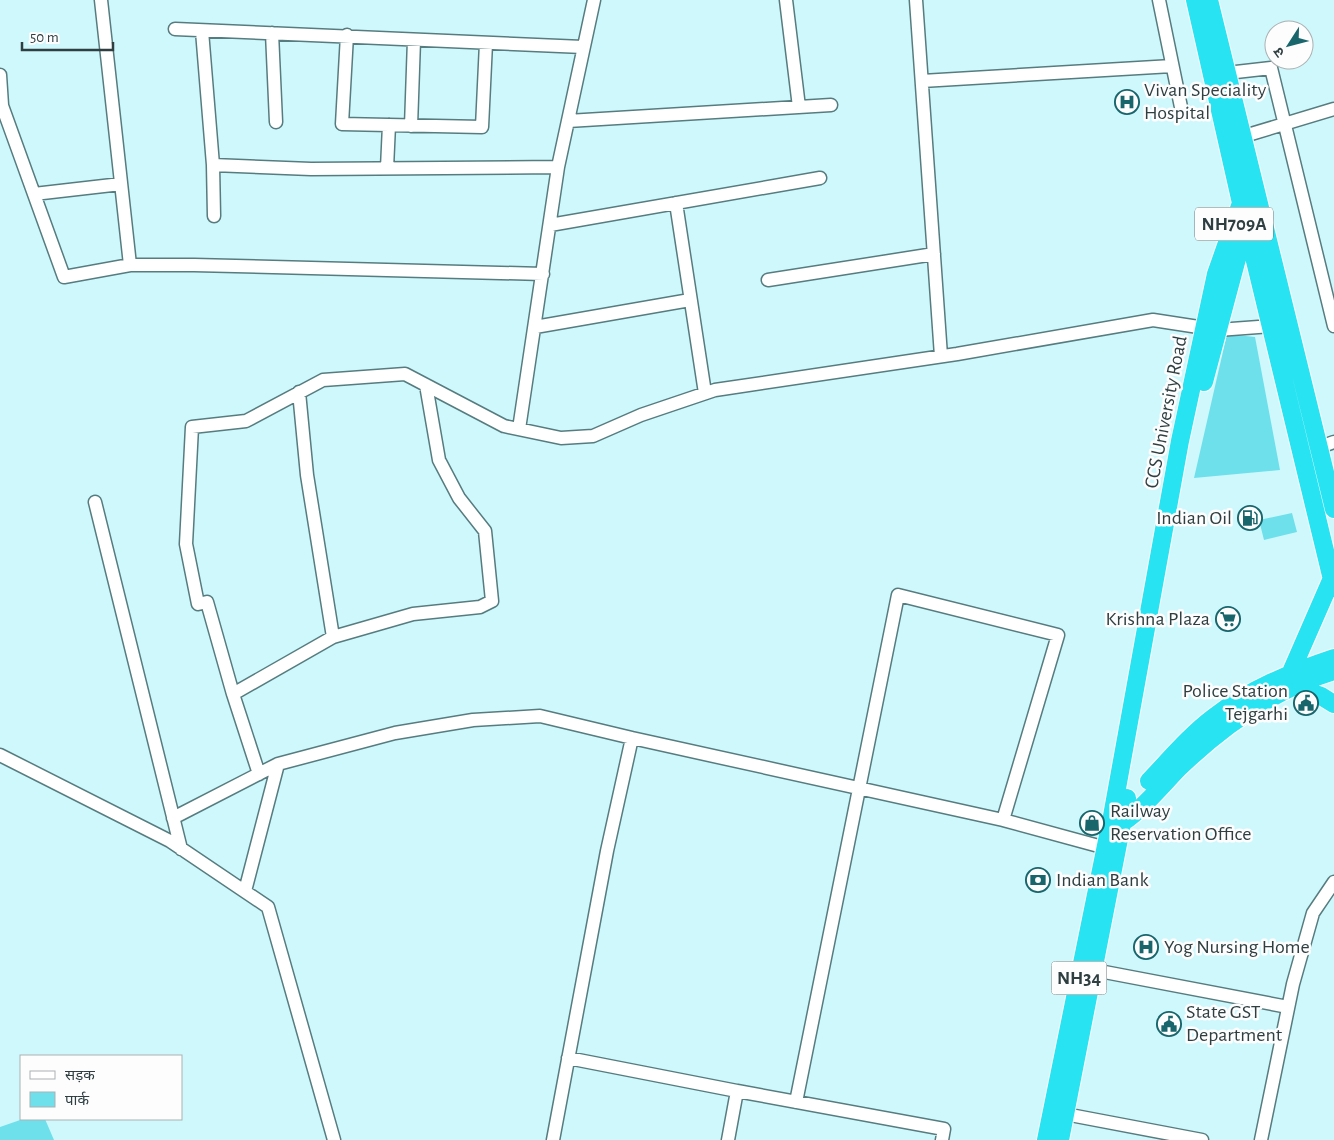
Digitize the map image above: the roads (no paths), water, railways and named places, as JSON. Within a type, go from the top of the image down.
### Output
[{"type":"highway","name":"NH709A","points":[[1195,0],[1241,203],[1255,192]]},
{"type":"highway","name":"NH709A","points":[[1209,0],[1260,212],[1246,225]]},
{"type":"highway","points":[[1241,203],[1333,583],[1294,680]]},
{"type":"highway","name":"CCS University Road","points":[[1060,1140],[1094,970],[1118,818],[1167,542],[1201,393],[1219,262],[1241,203]]},
{"type":"highway","points":[[1260,212],[1327,445],[1334,509]]},
{"type":"highway","name":"CCS University Road","points":[[1211,328],[1246,225]]},
{"type":"highway","points":[[1294,680],[1334,658]]},
{"type":"highway","points":[[1118,818],[1185,743],[1214,717],[1246,696],[1294,680],[1334,671]]},
{"type":"highway","points":[[1294,680],[1334,704]]},
{"type":"highway","name":"CCS University Road","points":[[1046,1140],[1106,848],[1118,818]]},
{"type":"street","points":[[101,0],[130,265]]},
{"type":"street","points":[[519,429],[558,167],[594,0]]},
{"type":"street","points":[[786,0],[799,107]]},
{"type":"street","points":[[916,0],[941,356]]},
{"type":"street","points":[[1159,0],[1182,112]]},
{"type":"street","points":[[175,29],[583,48]]},
{"type":"street","points":[[202,31],[213,165],[214,216]]},
{"type":"street","points":[[272,33],[276,122]]},
{"type":"street","points":[[348,36],[342,124],[482,127],[486,43]]},
{"type":"street","points":[[411,126],[414,40]]},
{"type":"street","points":[[922,81],[1172,66]]},
{"type":"street","points":[[1227,73],[1271,68],[1286,123],[1334,326]]},
{"type":"street","points":[[0,75],[1,103],[64,278],[130,265],[543,274]]},
{"type":"street","points":[[568,121],[831,106]]},
{"type":"street","points":[[1241,137],[1334,109]]},
{"type":"street","points":[[387,168],[389,125]]},
{"type":"street","points":[[213,165],[311,169],[558,167]]},
{"type":"street","points":[[550,225],[820,178]]},
{"type":"street","points":[[34,194],[121,184]]},
{"type":"street","points":[[676,203],[705,393]]},
{"type":"street","points":[[768,280],[934,254]]},
{"type":"street","points":[[535,327],[690,300]]},
{"type":"street","points":[[259,774],[233,694],[207,602],[198,604],[186,544],[192,427],[246,420],[323,380],[356,376],[404,374],[504,426],[561,438],[594,436],[641,415],[716,390],[941,356],[1153,320],[1211,328],[1272,326]]},
{"type":"street","points":[[233,694],[333,637],[413,614],[480,607],[492,601],[485,531],[459,498],[439,460],[426,385]]},
{"type":"street","points":[[299,392],[307,476],[333,637]]},
{"type":"street","points":[[95,502],[181,849]]},
{"type":"street","points":[[796,1102],[898,595],[1058,635],[1003,820]]},
{"type":"street","points":[[173,818],[278,764],[395,733],[473,720],[540,716],[1003,820],[1106,848]]},
{"type":"street","points":[[553,1140],[607,851],[632,738]]},
{"type":"street","points":[[0,755],[181,849],[268,907],[334,1140]]},
{"type":"street","points":[[245,891],[278,764]]},
{"type":"street","points":[[1261,1140],[1288,1007],[1313,913],[1334,882]]},
{"type":"street","points":[[1094,970],[1288,1007]]},
{"type":"street","points":[[568,1058],[944,1129],[942,1140]]},
{"type":"street","points":[[728,1140],[738,1091]]},
{"type":"street","points":[[1065,1114],[1202,1140]]},
{"type":"place","name":"Vivan Speciality Hospital","points":[[1127,102]]},
{"type":"place","name":"Indian Oil","points":[[1250,518]]},
{"type":"place","name":"Krishna Plaza","points":[[1228,619]]},
{"type":"place","name":"Police Station Tejgarhi","points":[[1306,703]]},
{"type":"place","name":"Railway Reservation Office","points":[[1092,823]]},
{"type":"place","name":"Indian Bank","points":[[1038,880]]},
{"type":"place","name":"Yog Nursing Home","points":[[1146,947]]},
{"type":"place","name":"State GST Department","points":[[1169,1024]]}]
